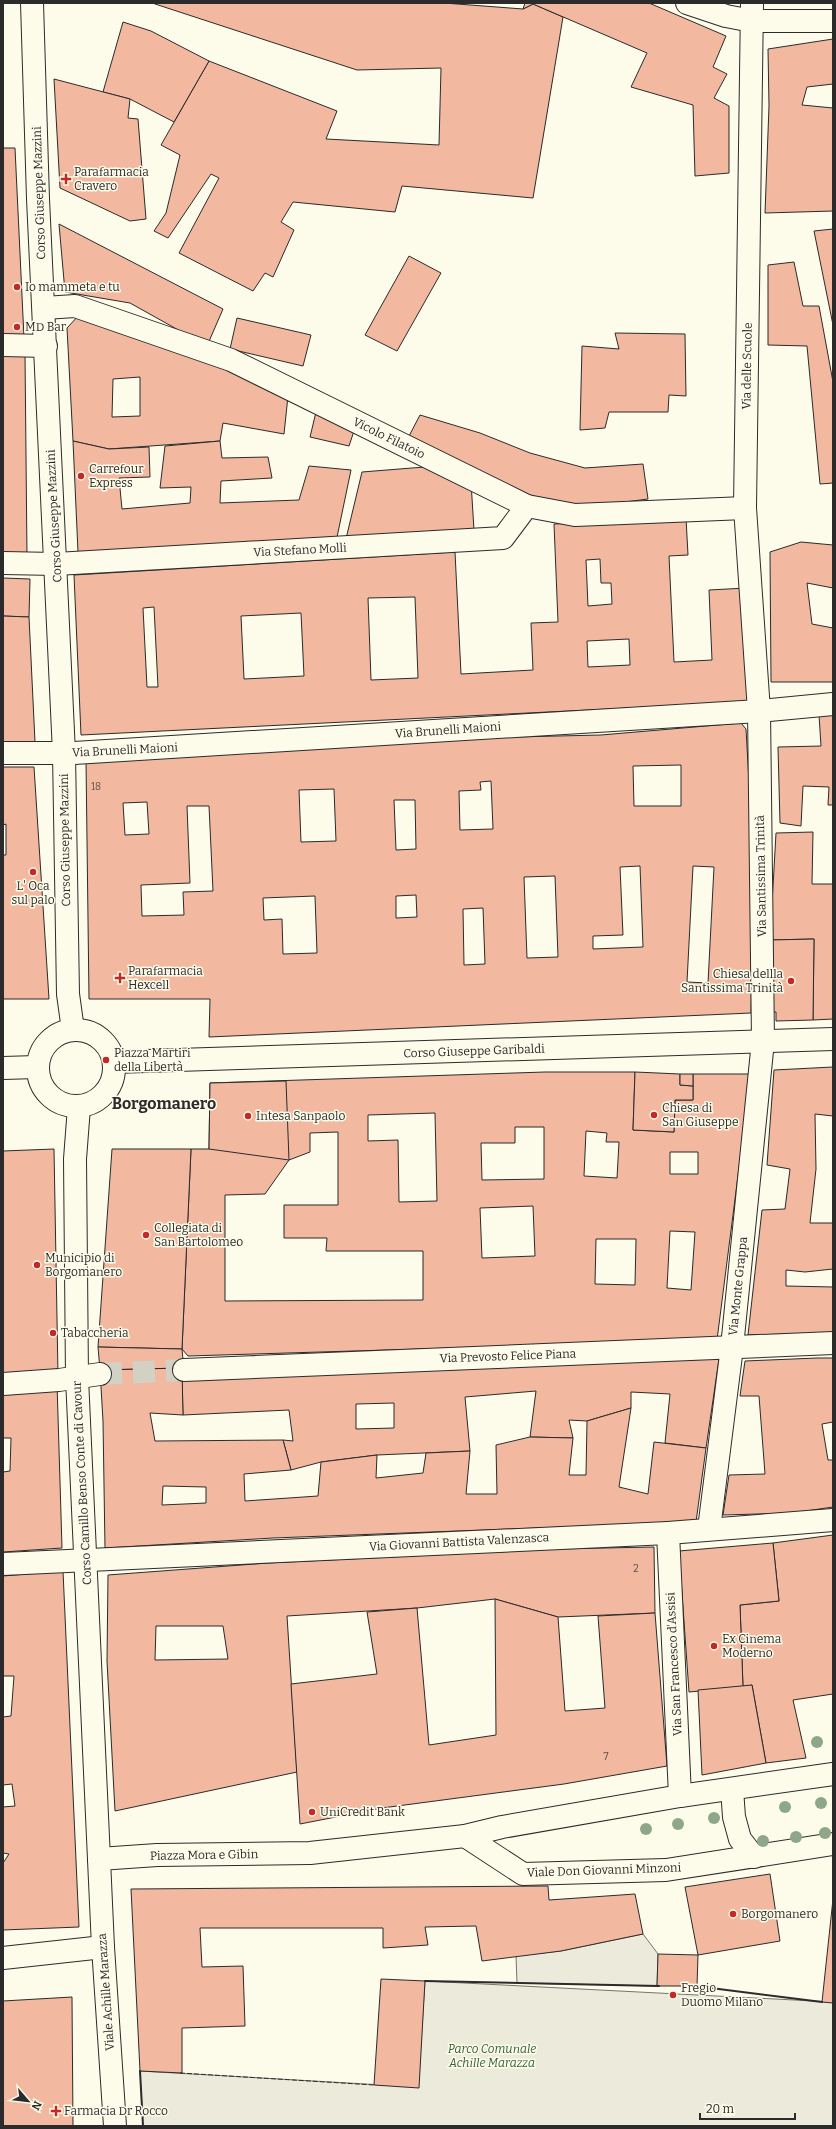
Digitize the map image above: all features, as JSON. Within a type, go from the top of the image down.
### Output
[{"type":"street","name":"Corso Giuseppe Mazzini","points":[[32,3],[38,199],[64,753],[68,994],[73,1030]]},
{"type":"street","points":[[687,3],[726,16],[752,12],[833,20]]},
{"type":"street","name":"Via delle Scuole","points":[[752,12],[746,508],[759,711]]},
{"type":"street","name":"Vicolo Filatoio","points":[[44,308],[75,306],[231,360],[527,506],[575,515],[746,508]]},
{"type":"street","points":[[3,345],[46,346]]},
{"type":"street","name":"Via Stefano Molli","points":[[3,563],[56,564],[503,538],[527,506]]},
{"type":"street","name":"Via Brunelli Maioni","points":[[3,753],[64,753],[759,711],[833,704]]},
{"type":"street","name":"Via Santissima Trinità","points":[[759,711],[763,1041]]},
{"type":"street","points":[[73,1030],[84,1030],[95,1035],[104,1042],[111,1051],[114,1062],[114,1075],[106,1092],[92,1104],[79,1107],[66,1106],[54,1100],[45,1092],[39,1080],[37,1067],[39,1056],[44,1046],[52,1038],[62,1032],[73,1030]]},
{"type":"street","name":"Corso Giuseppe Garibaldi","points":[[114,1062],[833,1039]]},
{"type":"street","name":"Via Monte Grappa","points":[[709,1529],[732,1347],[763,1041]]},
{"type":"street","points":[[3,1068],[37,1067]]},
{"type":"street","name":"Corso Camillo Benso Conte di Cavour","points":[[79,1107],[75,1159],[77,1378],[99,1859]]},
{"type":"street","name":"Via Prevosto Felice Piana","points":[[184,1370],[833,1343]]},
{"type":"street","points":[[3,1384],[77,1378],[100,1374]]},
{"type":"street","name":"Via Giovanni Battista Valenzasca","points":[[3,1564],[85,1558],[668,1533],[833,1520]]},
{"type":"street","name":"Via San Francesco d'Assisi","points":[[668,1533],[680,1796]]},
{"type":"street","points":[[465,1836],[502,1827],[680,1796],[833,1774]]},
{"type":"street","points":[[732,1789],[734,1817],[740,1839],[754,1856]]},
{"type":"street","name":"Piazza Mora e Gibin","points":[[99,1859],[157,1855],[310,1853],[465,1836]]},
{"type":"street","name":"Viale Don Giovanni Minzoni","points":[[465,1836],[522,1874],[666,1870],[833,1844]]},
{"type":"street","name":"Viale Achille Marazza","points":[[99,1859],[102,1947],[115,2126]]},
{"type":"street","points":[[3,1958],[102,1947]]},
{"type":"green space","points":[[643,1934],[658,1954],[657,1986],[517,1983],[516,1956],[561,1951]]},
{"type":"green space","name":"Parco Comunale Achille Marazza","points":[[425,1981],[833,2002],[833,2126],[143,2126],[140,2071],[418,2087]]},
{"type":"building","points":[[152,3],[444,3],[523,9],[533,4],[563,17],[533,198],[402,186],[395,212],[293,202],[281,222],[294,230],[273,277],[265,273],[253,291],[179,253],[219,178],[211,174],[168,238],[154,231],[166,213],[180,155],[161,145],[209,61],[337,111],[326,139],[439,145],[441,68],[357,70]]},
{"type":"building","points":[[525,3],[649,3],[726,36],[713,67],[727,74],[714,98],[729,106],[729,173],[695,176],[693,105],[631,87],[647,53],[533,4],[523,9]]},
{"type":"building","points":[[123,22],[151,31],[209,61],[174,122],[130,99],[103,92]]},
{"type":"building","points":[[833,39],[833,84],[807,87],[802,105],[833,108],[833,211],[765,213],[769,106],[768,49]]},
{"type":"building","points":[[54,79],[130,99],[128,118],[138,119],[146,219],[130,221],[60,188]]},
{"type":"building","points":[[3,148],[15,148],[24,338],[3,339]]},
{"type":"building","points":[[59,224],[223,309],[207,346],[130,303],[65,292]]},
{"type":"building","points":[[833,229],[833,325],[814,231]]},
{"type":"building","points":[[409,256],[441,273],[397,351],[365,335]]},
{"type":"building","points":[[794,262],[803,306],[819,306],[833,382],[833,483],[820,484],[807,346],[768,345],[768,265]]},
{"type":"building","points":[[79,315],[231,366],[288,396],[284,434],[223,423],[220,441],[109,449],[73,441],[67,328]],"holes":[[[140,377],[140,416],[112,417],[113,379]]]},
{"type":"building","points":[[237,318],[311,335],[303,366],[230,349]]},
{"type":"building","points":[[615,333],[685,334],[686,396],[669,395],[668,412],[609,412],[605,428],[580,430],[582,346],[619,349]]},
{"type":"building","points":[[3,353],[25,354],[27,556],[3,556]]},
{"type":"building","points":[[316,412],[355,428],[349,446],[310,437]]},
{"type":"building","points":[[420,415],[480,433],[530,453],[585,468],[643,464],[648,499],[579,508],[513,493],[516,488],[468,470],[408,438]]},
{"type":"building","points":[[73,441],[109,449],[149,447],[150,477],[119,478],[122,509],[190,503],[191,487],[160,488],[165,446],[220,441],[222,458],[268,457],[272,478],[221,481],[220,503],[299,500],[309,466],[351,470],[336,542],[78,552]]},
{"type":"building","points":[[437,466],[471,482],[474,530],[345,543],[362,472]]},
{"type":"building","points":[[686,518],[688,555],[669,556],[674,662],[712,660],[709,590],[746,588],[751,702],[81,735],[74,575],[455,552],[461,674],[533,670],[531,623],[558,622],[554,524]],"holes":[[[600,559],[601,583],[611,583],[612,604],[588,606],[586,560]],[[415,597],[418,678],[371,680],[368,598]],[[154,607],[158,687],[147,687],[143,608]],[[301,613],[304,676],[244,679],[241,616]],[[629,639],[630,665],[588,667],[587,641]]]},
{"type":"building","points":[[801,542],[833,545],[833,588],[807,583],[812,624],[833,628],[833,682],[771,682],[770,552]]},
{"type":"building","points":[[3,578],[30,579],[29,617],[3,616]]},
{"type":"building","points":[[3,616],[29,617],[35,742],[3,742]]},
{"type":"building","points":[[833,714],[833,805],[828,805],[829,787],[803,786],[801,826],[780,823],[778,747],[821,746],[819,715]]},
{"type":"building","points":[[741,723],[746,729],[754,869],[751,1013],[209,1037],[210,999],[89,999],[86,761],[472,738],[601,735]],"holes":[[[681,765],[681,806],[634,806],[633,766]],[[491,781],[493,829],[460,830],[459,791],[481,790],[480,782]],[[334,789],[336,841],[301,842],[299,790]],[[394,800],[415,800],[416,849],[396,850]],[[147,802],[149,834],[125,835],[123,803]],[[187,806],[209,806],[213,891],[183,892],[184,915],[142,916],[141,885],[190,883]],[[640,866],[643,947],[593,949],[593,936],[623,935],[620,867]],[[693,866],[714,867],[708,983],[687,982]],[[555,876],[558,957],[527,958],[524,877]],[[416,895],[417,917],[396,918],[396,896]],[[315,896],[317,953],[283,954],[282,919],[264,920],[263,898]],[[483,908],[485,964],[464,965],[463,909]]]},
{"type":"building","points":[[3,767],[34,767],[49,999],[3,999],[3,855],[6,855],[6,824],[3,825]]},
{"type":"building","points":[[813,832],[812,884],[833,884],[833,1019],[813,1020],[814,939],[770,940],[776,833]]},
{"type":"building","name":"Chiesa dellla Santissima Trinità","points":[[814,939],[813,1020],[776,1021],[776,1012],[767,1012],[770,940]]},
{"type":"building","points":[[833,1067],[833,1116],[815,1114],[816,1169],[810,1223],[833,1223],[833,1269],[805,1272],[786,1270],[786,1286],[833,1287],[833,1333],[748,1335],[762,1210],[785,1209],[790,1169],[767,1165],[774,1070]]},
{"type":"building","points":[[545,1072],[635,1072],[633,1130],[674,1132],[675,1100],[693,1100],[693,1074],[751,1074],[717,1340],[188,1356],[182,1349],[191,1149],[209,1149],[210,1083]],"holes":[[[435,1113],[437,1201],[399,1202],[398,1140],[368,1141],[368,1115]],[[515,1127],[544,1127],[544,1179],[482,1180],[481,1143],[515,1143]],[[586,1131],[607,1133],[606,1142],[619,1142],[617,1178],[584,1176]],[[338,1132],[338,1205],[284,1205],[284,1238],[327,1238],[326,1251],[423,1251],[423,1300],[225,1301],[225,1195],[265,1194],[289,1160],[310,1152],[310,1133]],[[670,1152],[698,1152],[698,1174],[670,1174]],[[533,1206],[535,1256],[482,1258],[480,1208]],[[670,1231],[695,1232],[691,1290],[667,1288]],[[596,1239],[636,1239],[635,1285],[595,1284]]]},
{"type":"building","name":"Chiesa di San Giuseppe","points":[[635,1072],[680,1074],[680,1085],[693,1086],[693,1100],[675,1100],[674,1132],[633,1130]]},
{"type":"building","points":[[680,1074],[693,1074],[693,1086],[680,1085]]},
{"type":"building","name":"Intesa Sanpaolo","points":[[286,1081],[289,1160],[209,1149],[210,1083]]},
{"type":"building","points":[[54,1149],[58,1375],[3,1378],[3,1151]]},
{"type":"building","name":"Collegiata di San Bartolomeo","points":[[112,1149],[191,1149],[182,1349],[98,1347]]},
{"type":"building","points":[[98,1347],[182,1349],[184,1370],[182,1368],[100,1370]]},
{"type":"building","points":[[833,1358],[833,1422],[822,1424],[828,1460],[833,1460],[833,1507],[792,1513],[723,1515],[729,1475],[765,1474],[759,1396],[740,1396],[745,1361]]},
{"type":"building","points":[[719,1359],[706,1448],[665,1443],[670,1394],[631,1392],[631,1408],[587,1421],[569,1420],[573,1438],[530,1437],[536,1391],[465,1397],[470,1451],[377,1455],[321,1462],[291,1470],[283,1440],[293,1441],[289,1410],[183,1415],[182,1377],[519,1364]],"holes":[[[394,1403],[394,1428],[356,1429],[356,1404]]]},
{"type":"building","points":[[182,1368],[183,1415],[150,1413],[155,1441],[283,1440],[291,1470],[244,1474],[245,1501],[318,1496],[321,1462],[377,1455],[376,1478],[423,1473],[426,1453],[470,1451],[466,1494],[497,1494],[496,1445],[530,1437],[573,1438],[569,1475],[586,1475],[587,1421],[631,1408],[619,1487],[648,1494],[654,1442],[706,1448],[696,1522],[273,1538],[105,1548],[103,1421],[100,1370]],"holes":[[[163,1486],[206,1487],[206,1503],[162,1505]]]},
{"type":"building","points":[[57,1383],[62,1548],[3,1552],[3,1472],[10,1471],[11,1438],[3,1438],[3,1386]]},
{"type":"building","points":[[833,1535],[833,1694],[793,1700],[806,1758],[766,1763],[752,1685],[743,1687],[740,1605],[779,1601],[773,1543]]},
{"type":"building","name":"Ex Cinema Moderno","points":[[773,1543],[779,1601],[740,1605],[743,1687],[689,1692],[679,1551]]},
{"type":"building","points":[[654,1547],[655,1613],[558,1617],[495,1599],[417,1608],[287,1616],[297,1772],[115,1811],[107,1661],[108,1575],[268,1563],[554,1549]],"holes":[[[156,1626],[223,1626],[228,1659],[155,1660]]]},
{"type":"building","points":[[63,1571],[79,1927],[3,1930],[3,1863],[9,1854],[3,1853],[3,1807],[15,1806],[12,1784],[3,1785],[3,1717],[11,1716],[14,1676],[3,1676],[3,1576]]},
{"type":"building","points":[[495,1599],[558,1617],[565,1711],[605,1708],[598,1616],[655,1613],[667,1766],[564,1784],[382,1808],[300,1824],[291,1684],[377,1674],[367,1612],[417,1608],[429,1745],[496,1735]]},
{"type":"building","points":[[752,1685],[766,1763],[702,1775],[698,1690]]},
{"type":"building","name":"Borgomanero","points":[[770,1874],[780,1941],[698,1955],[685,1887]]},
{"type":"building","points":[[548,1886],[549,1900],[635,1894],[643,1934],[561,1951],[482,1961],[476,1926],[425,1927],[428,1945],[383,1948],[383,1928],[200,1928],[202,1967],[243,1966],[245,2026],[182,2028],[182,2073],[140,2071],[131,1889]]},
{"type":"building","points":[[833,1899],[833,2003],[822,2002]]},
{"type":"building","points":[[658,1954],[698,1955],[697,1986],[657,1986]]},
{"type":"building","points":[[381,1979],[425,1981],[419,2088],[374,2085]]},
{"type":"building","points":[[72,1997],[73,2126],[3,2126],[3,2001]]},
{"type":"tunnel","points":[[100,1374],[184,1370]]},
{"type":"fence","points":[[180,2073],[374,2085]]},
{"type":"wall","points":[[425,1981],[659,1986]]},
{"type":"wall","points":[[695,1986],[822,2002]]},
{"type":"wall","points":[[140,2071],[143,2126]]},
{"type":"place","name":"Parafarmacia Cravero","points":[[66,179]]},
{"type":"place","name":"Io mammeta e tu","points":[[17,287]]},
{"type":"place","name":"MD Bar","points":[[17,327]]},
{"type":"place","name":"Carrefour Express","points":[[81,476]]},
{"type":"place","name":"L' Oca sul palo","points":[[33,872]]},
{"type":"place","name":"Parafarmacia Hexcell","points":[[120,978]]},
{"type":"place","name":"Chiesa dellla Santissima Trinità","points":[[791,981]]},
{"type":"place","name":"Piazza Martiri della Libertà","points":[[106,1060]]},
{"type":"place","name":"Chiesa di San Giuseppe","points":[[654,1115]]},
{"type":"place","name":"Intesa Sanpaolo","points":[[248,1116]]},
{"type":"place","name":"Collegiata di San Bartolomeo","points":[[146,1235]]},
{"type":"place","name":"Municipio di Borgomanero","points":[[37,1265]]},
{"type":"place","name":"Tabaccheria","points":[[53,1333]]},
{"type":"place","name":"Ex Cinema Moderno","points":[[714,1646]]},
{"type":"place","name":"UniCredit Bank","points":[[312,1812]]},
{"type":"place","name":"Borgomanero","points":[[733,1914]]},
{"type":"place","name":"Fregio Duomo Milano","points":[[673,1995]]},
{"type":"place","name":"Farmacia Dr Rocco","points":[[56,2111]]},
{"type":"district","name":"Borgomanero","points":[[164,1103]]}]
